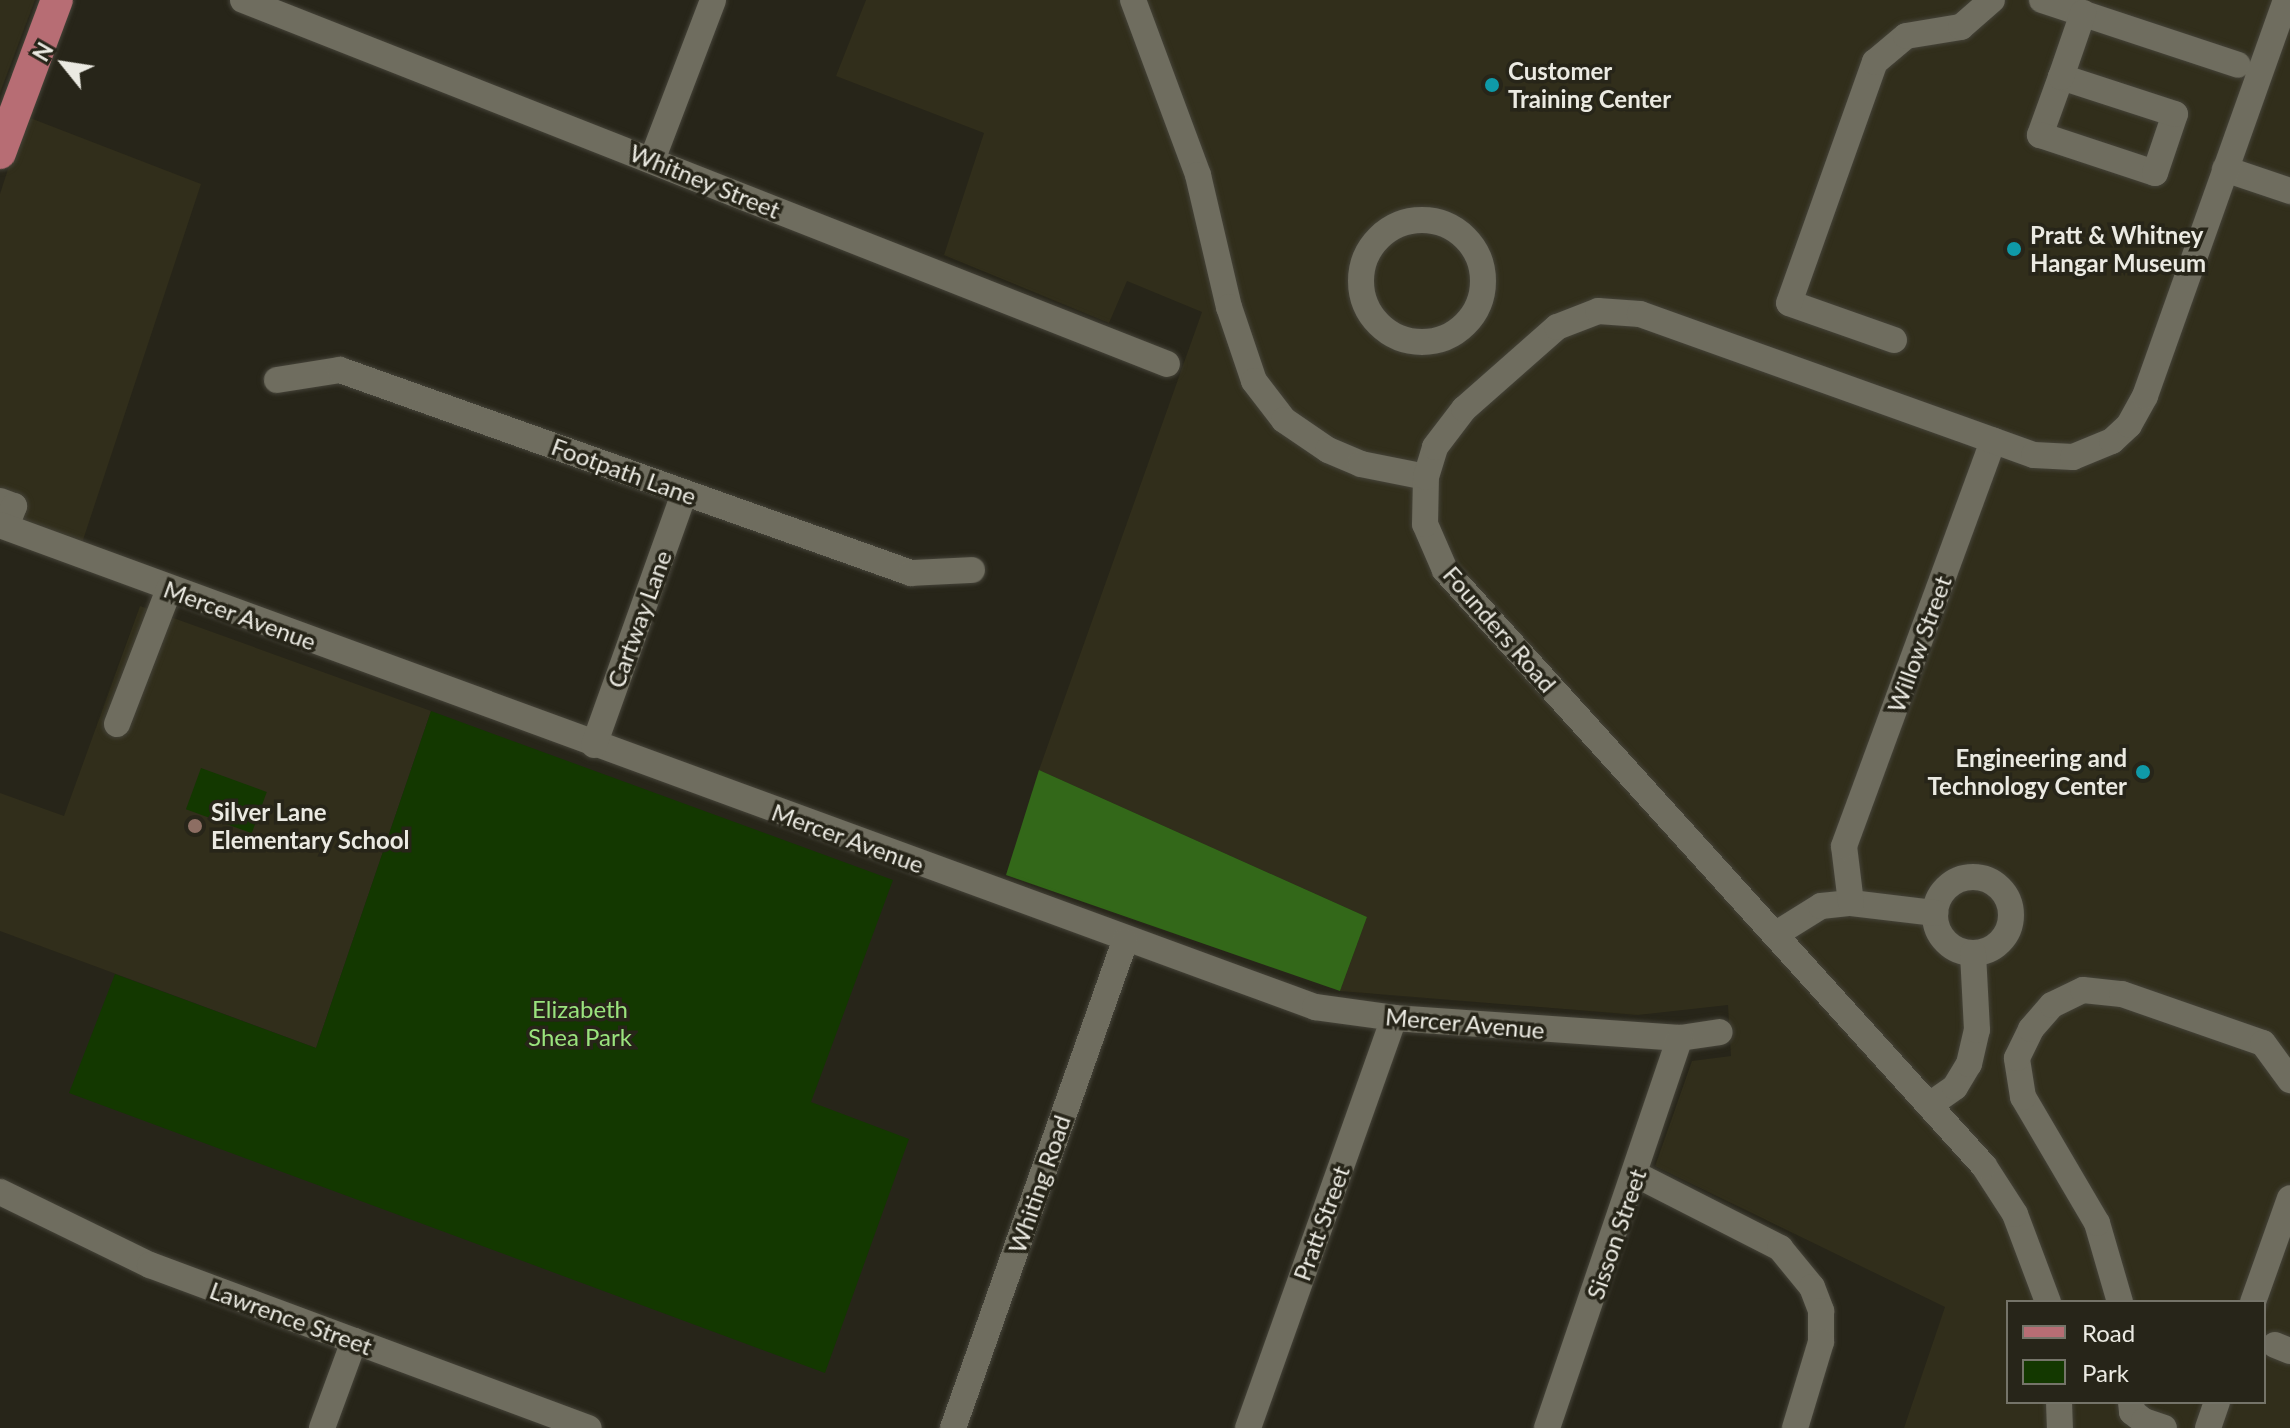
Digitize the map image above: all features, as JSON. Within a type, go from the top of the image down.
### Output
[{"type":"main road","points":[[0,153],[57,0]]},
{"type":"street","name":"Whitney Street","points":[[243,0],[1167,364]]},
{"type":"street","points":[[652,160],[713,0]]},
{"type":"street","points":[[1133,0],[1198,175],[1233,321],[1260,391],[1284,420],[1328,450],[1361,464],[1426,477]]},
{"type":"street","points":[[1894,340],[1789,303],[1875,62],[1906,36],[1961,27],[1992,0]]},
{"type":"street","points":[[2042,0],[2238,65]]},
{"type":"street","points":[[1993,440],[2034,455],[2073,457],[2112,441],[2129,425],[2145,396],[2286,0]]},
{"type":"street","points":[[2061,77],[2175,114],[2155,173],[2040,135],[2083,13]]},
{"type":"street","points":[[2225,169],[2290,191]]},
{"type":"street","points":[[1415,219],[1435,220],[1460,233],[1478,255],[1483,274],[1477,309],[1467,323],[1453,334],[1418,343],[1385,331],[1372,318],[1360,287],[1362,267],[1380,235],[1415,219]]},
{"type":"street","name":"Founders Road","points":[[1776,934],[1445,570],[1425,524],[1426,477],[1435,447],[1464,409],[1557,327],[1598,311],[1640,314],[1993,440]]},
{"type":"street","name":"Footpath Lane","points":[[277,380],[340,370],[911,573],[972,570]]},
{"type":"street","name":"Willow Street","points":[[1851,903],[1844,846],[1993,440]]},
{"type":"street","name":"Cartway Lane","points":[[594,745],[684,493]]},
{"type":"street","points":[[0,501],[14,506],[3,526]]},
{"type":"street","name":"Mercer Avenue","points":[[3,526],[1125,941],[1315,1007],[1394,1018],[1680,1038],[1720,1032]]},
{"type":"street","points":[[117,724],[169,589]]},
{"type":"street","points":[[1963,878],[1986,879],[2004,893],[2011,915],[2004,937],[1973,953],[1950,945],[1936,925],[1935,913],[1943,891],[1963,878]]},
{"type":"street","points":[[1935,913],[1851,903],[1821,906],[1776,934],[1984,1166],[2015,1214],[2047,1300]]},
{"type":"street","name":"Whiting Road","points":[[953,1428],[1125,941]]},
{"type":"street","points":[[1931,1104],[1955,1087],[1973,1047],[1977,1030],[1973,953]]},
{"type":"street","points":[[2119,1300],[2097,1223],[2023,1097],[2017,1058],[2031,1029],[2052,1005],[2083,990],[2122,994],[2263,1043],[2290,1080]]},
{"type":"street","name":"Pratt Street","points":[[1248,1428],[1394,1018]]},
{"type":"street","name":"Sisson Street","points":[[1547,1428],[1637,1175],[1680,1038]]},
{"type":"street","points":[[1973,1047],[2017,1058]]},
{"type":"street","points":[[1637,1175],[1780,1248],[1812,1287],[1821,1311],[1821,1342],[1795,1428]]},
{"type":"street","name":"Lawrence Street","points":[[0,1192],[150,1265],[589,1428]]},
{"type":"street","points":[[2254,1300],[2290,1198]]},
{"type":"street","points":[[322,1428],[354,1341]]},
{"type":"street","points":[[2059,1404],[2060,1428]]},
{"type":"street","points":[[2131,1404],[2132,1412],[2144,1421],[2164,1428]]},
{"type":"street","points":[[2208,1428],[2216,1404]]},
{"type":"shaded area","points":[[0,0],[35,0],[0,93]]},
{"type":"shaded area","points":[[866,0],[2290,0],[2290,1428],[1904,1428],[1945,1307],[1655,1166],[1692,1061],[1731,1056],[1728,1005],[1638,1015],[1340,991],[1367,917],[1039,770],[1202,312],[1127,281],[1109,323],[944,255],[984,133],[836,76]]},
{"type":"shaded area","points":[[25,116],[201,184],[81,546],[0,513],[0,194]]},
{"type":"shaded area","name":"Silver Lane Elementary School","points":[[140,606],[431,711],[316,1048],[0,931],[0,793],[64,816]]},
{"type":"green space","name":"Elizabeth Shea Park","points":[[431,711],[893,880],[811,1102],[909,1139],[825,1373],[69,1093],[115,974],[316,1048]]},
{"type":"green space","points":[[201,768],[267,792],[252,833],[186,809]]},
{"type":"green space","points":[[1039,770],[1367,917],[1340,991],[1006,875]]},
{"type":"place","name":"Customer Training Center","points":[[1492,85]]},
{"type":"place","name":"Pratt & Whitney Hangar Museum","points":[[2014,249]]},
{"type":"place","name":"Engineering and Technology Center","points":[[2143,772]]},
{"type":"place","name":"Silver Lane Elementary School","points":[[195,826]]}]
